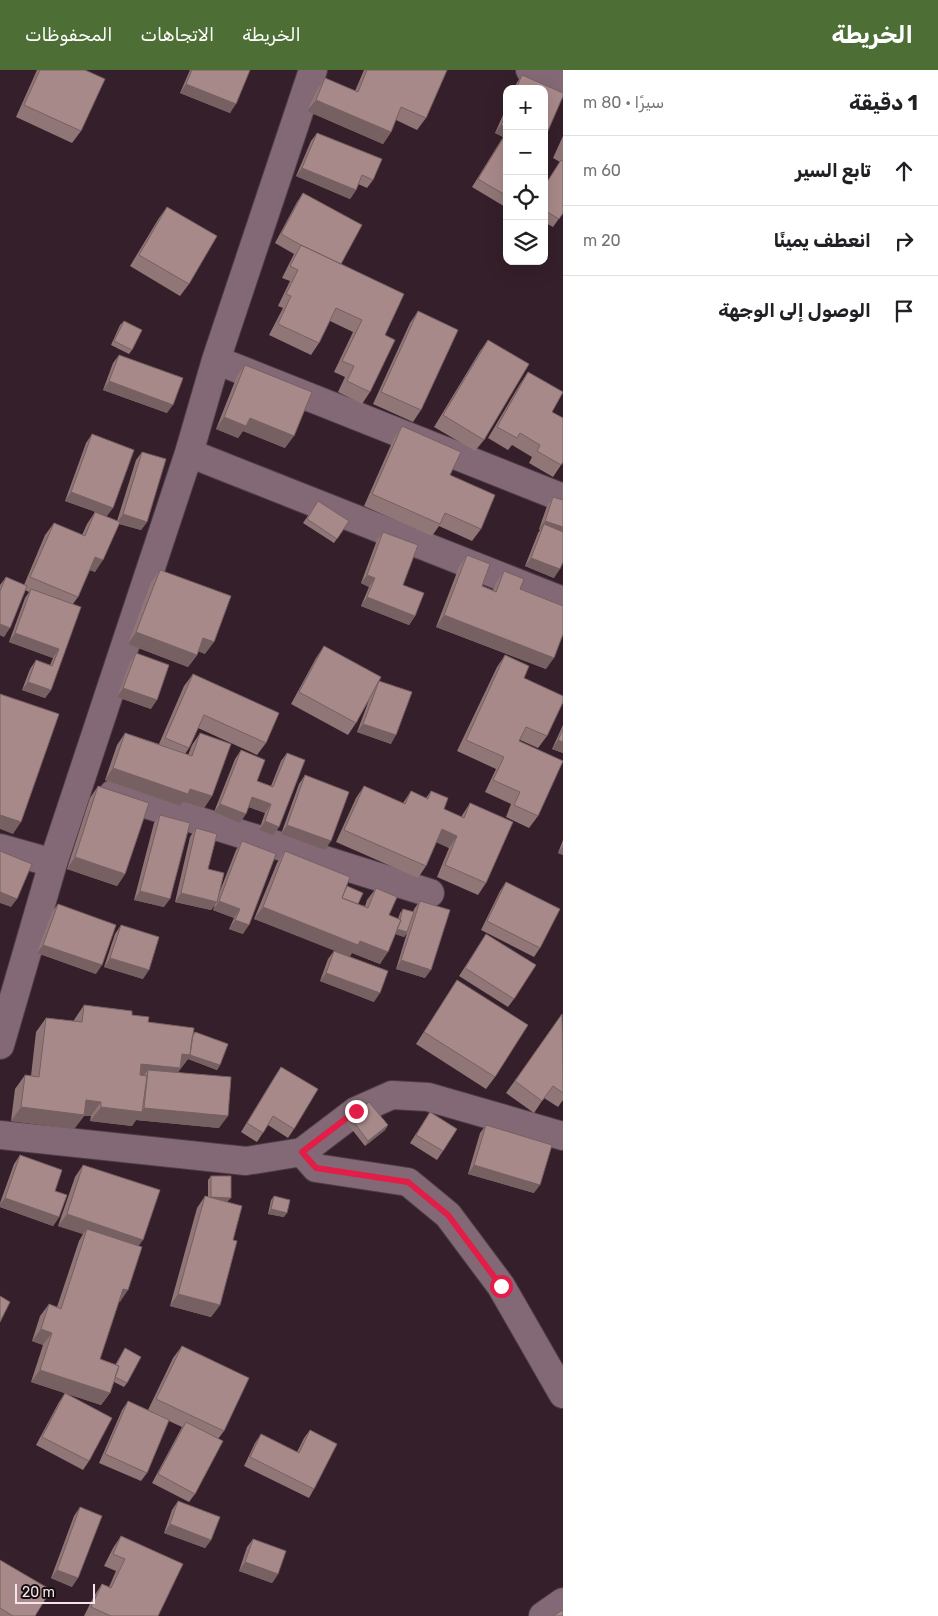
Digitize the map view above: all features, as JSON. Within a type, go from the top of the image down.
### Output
[{"type":"street","points":[[0,1045],[52,862],[189,454],[216,360],[313,70]]},
{"type":"street","points":[[530,70],[563,84]]},
{"type":"street","points":[[216,360],[563,498]]},
{"type":"street","points":[[189,454],[563,602]]},
{"type":"street","points":[[78,783],[430,893]]},
{"type":"street","points":[[0,848],[52,862]]},
{"type":"street","points":[[0,1135],[246,1161],[302,1152],[356,1111],[392,1095],[428,1097],[563,1136]]},
{"type":"street","points":[[302,1152],[316,1168],[408,1182],[448,1215],[501,1286],[563,1394]]},
{"type":"street","points":[[543,1616],[563,1602]]},
{"type":"building","points":[[40,70],[85,70],[105,79],[81,131],[24,105]]},
{"type":"building","points":[[192,70],[250,70],[236,104],[186,84]]},
{"type":"building","points":[[367,70],[447,70],[426,118],[401,107],[391,132],[316,100],[325,78],[358,92]]},
{"type":"building","points":[[522,75],[545,85],[518,85]]},
{"type":"building","points":[[548,86],[563,93],[548,131]]},
{"type":"building","points":[[317,133],[382,159],[373,180],[362,175],[356,190],[302,168]]},
{"type":"building","points":[[503,138],[503,194],[478,179]]},
{"type":"building","points":[[561,160],[563,161],[563,213],[559,219],[548,212],[548,181]]},
{"type":"building","points":[[303,193],[362,225],[341,264],[281,234]]},
{"type":"building","points":[[167,207],[217,236],[189,284],[139,255]]},
{"type":"building","points":[[301,245],[404,294],[385,335],[395,340],[370,392],[347,381],[354,366],[342,361],[362,320],[336,308],[319,343],[278,324],[291,296],[286,294],[298,270],[290,266]]},
{"type":"building","points":[[418,311],[458,330],[421,410],[381,392]]},
{"type":"building","points":[[124,321],[142,330],[132,350],[114,341]]},
{"type":"building","points":[[488,340],[529,364],[484,440],[443,415]]},
{"type":"building","points":[[119,355],[183,378],[173,405],[109,381]]},
{"type":"building","points":[[245,365],[312,392],[294,436],[250,418],[246,426],[224,417]]},
{"type":"building","points":[[528,372],[563,392],[552,412],[563,418],[563,462],[561,465],[537,451],[540,445],[520,433],[517,438],[497,427]]},
{"type":"building","points":[[402,426],[461,452],[450,475],[495,495],[481,529],[445,513],[440,524],[372,494]]},
{"type":"building","points":[[92,434],[134,450],[113,508],[71,492]]},
{"type":"building","points":[[142,452],[166,459],[147,522],[123,514]]},
{"type":"building","points":[[553,497],[563,500],[563,527],[545,521]]},
{"type":"building","points":[[318,501],[349,521],[337,539],[307,519]]},
{"type":"building","points":[[95,512],[120,522],[103,560],[95,557],[78,597],[30,577],[54,523],[85,536]]},
{"type":"building","points":[[544,524],[563,532],[563,562],[560,569],[531,558]]},
{"type":"building","points":[[383,532],[418,545],[403,585],[424,593],[415,616],[367,597],[375,578],[367,575]]},
{"type":"building","points":[[467,555],[490,564],[482,586],[496,592],[504,571],[524,579],[520,589],[563,606],[563,634],[554,658],[444,615]]},
{"type":"building","points":[[160,570],[231,596],[214,642],[203,638],[197,655],[136,632]]},
{"type":"building","points":[[6,577],[27,586],[10,628],[0,624],[0,591]]},
{"type":"building","points":[[31,589],[81,607],[51,690],[28,682],[36,660],[52,666],[59,649],[15,633]]},
{"type":"building","points":[[324,646],[381,677],[356,723],[299,692]]},
{"type":"building","points":[[136,653],[169,665],[157,700],[123,688]]},
{"type":"building","points":[[505,655],[529,666],[524,678],[563,696],[563,702],[547,736],[526,727],[519,741],[563,761],[538,816],[514,805],[520,792],[493,780],[504,757],[466,740]]},
{"type":"building","points":[[193,674],[279,713],[266,743],[204,715],[189,748],[165,738]]},
{"type":"building","points":[[379,681],[412,692],[396,735],[363,724]]},
{"type":"building","points":[[0,694],[59,714],[21,822],[0,815]]},
{"type":"building","points":[[563,729],[563,742],[558,740]]},
{"type":"building","points":[[125,733],[192,756],[200,733],[231,744],[212,796],[190,789],[188,794],[113,768]]},
{"type":"building","points":[[241,750],[265,760],[257,781],[273,787],[287,753],[305,760],[279,827],[265,821],[271,804],[252,797],[246,814],[220,804]]},
{"type":"building","points":[[305,775],[349,792],[331,841],[287,825]]},
{"type":"building","points":[[98,786],[149,803],[125,874],[75,857]]},
{"type":"building","points":[[364,786],[405,804],[411,791],[428,799],[431,791],[448,798],[444,809],[464,818],[470,803],[513,822],[486,883],[445,865],[457,836],[442,829],[426,866],[344,830]]},
{"type":"building","points":[[160,815],[190,823],[170,899],[140,891]]},
{"type":"building","points":[[196,828],[217,834],[208,869],[224,873],[217,902],[181,893]]},
{"type":"building","points":[[242,841],[276,854],[249,925],[235,920],[240,909],[219,901]]},
{"type":"building","points":[[0,851],[32,864],[17,899],[0,892]]},
{"type":"building","points":[[285,851],[350,877],[342,898],[368,908],[376,888],[397,897],[389,915],[401,920],[388,952],[360,941],[358,945],[263,907]]},
{"type":"building","points":[[506,882],[560,909],[540,948],[487,921]]},
{"type":"building","points":[[347,886],[363,893],[358,904],[342,898]]},
{"type":"building","points":[[420,901],[450,910],[431,970],[401,960]]},
{"type":"building","points":[[58,904],[116,925],[102,965],[43,945]]},
{"type":"building","points":[[403,909],[414,912],[407,932],[397,929]]},
{"type":"building","points":[[121,925],[159,937],[149,970],[110,958]]},
{"type":"building","points":[[486,934],[536,965],[514,999],[465,968]]},
{"type":"building","points":[[334,951],[388,971],[380,993],[326,973]]},
{"type":"building","points":[[457,980],[528,1025],[495,1077],[424,1032]]},
{"type":"building","points":[[84,1005],[132,1011],[132,1015],[149,1017],[148,1022],[194,1028],[190,1055],[182,1054],[180,1068],[141,1064],[140,1075],[147,1076],[142,1112],[101,1107],[101,1102],[86,1100],[84,1115],[21,1107],[25,1075],[39,1077],[46,1018],[82,1022]]},
{"type":"building","points":[[562,1014],[563,1093],[553,1086],[542,1101],[515,1081]]},
{"type":"building","points":[[195,1032],[228,1044],[220,1065],[190,1055],[192,1038]]},
{"type":"building","points":[[281,1067],[318,1089],[294,1129],[273,1116],[263,1133],[247,1123]]},
{"type":"building","points":[[148,1070],[231,1077],[228,1116],[144,1108]]},
{"type":"building","points":[[369,1102],[388,1125],[368,1141],[350,1117]]},
{"type":"building","points":[[430,1112],[457,1129],[443,1151],[416,1135]]},
{"type":"building","points":[[486,1125],[552,1145],[540,1185],[474,1165]]},
{"type":"building","points":[[20,1155],[62,1170],[55,1191],[67,1195],[59,1217],[5,1198]]},
{"type":"building","points":[[83,1165],[160,1190],[143,1240],[67,1214]]},
{"type":"building","points":[[211,1176],[231,1176],[231,1198],[211,1197]]},
{"type":"building","points":[[205,1196],[242,1206],[233,1240],[237,1241],[220,1305],[178,1294]]},
{"type":"building","points":[[274,1196],[290,1200],[287,1213],[271,1209]]},
{"type":"building","points":[[87,1229],[142,1247],[128,1290],[123,1289],[100,1359],[119,1366],[110,1393],[40,1370],[52,1333],[41,1329],[49,1304],[61,1309]]},
{"type":"building","points":[[0,1296],[10,1302],[0,1322]]},
{"type":"building","points":[[182,1346],[249,1378],[224,1431],[156,1399]]},
{"type":"building","points":[[125,1348],[141,1357],[127,1383],[115,1377],[119,1366],[116,1365]]},
{"type":"building","points":[[65,1393],[112,1418],[89,1461],[42,1437]]},
{"type":"building","points":[[128,1401],[169,1420],[147,1473],[105,1454]]},
{"type":"building","points":[[186,1422],[223,1441],[195,1494],[158,1474]]},
{"type":"building","points":[[310,1430],[337,1444],[314,1489],[250,1457],[261,1434],[299,1453]]},
{"type":"building","points":[[178,1501],[220,1517],[211,1540],[170,1524]]},
{"type":"building","points":[[80,1507],[102,1516],[78,1578],[57,1570]]},
{"type":"building","points":[[121,1536],[183,1564],[158,1616],[111,1616],[91,1607],[102,1584],[111,1588],[125,1559],[113,1554]]},
{"type":"building","points":[[253,1539],[286,1551],[278,1574],[245,1562]]},
{"type":"building","points":[[0,1560],[51,1590],[35,1616],[13,1616],[0,1608]]},
{"type":"building","points":[[563,1610],[563,1616],[553,1616]]},
{"type":"route","points":[[356,1111],[302,1152],[316,1168],[408,1182],[448,1215],[501,1286]]}]
